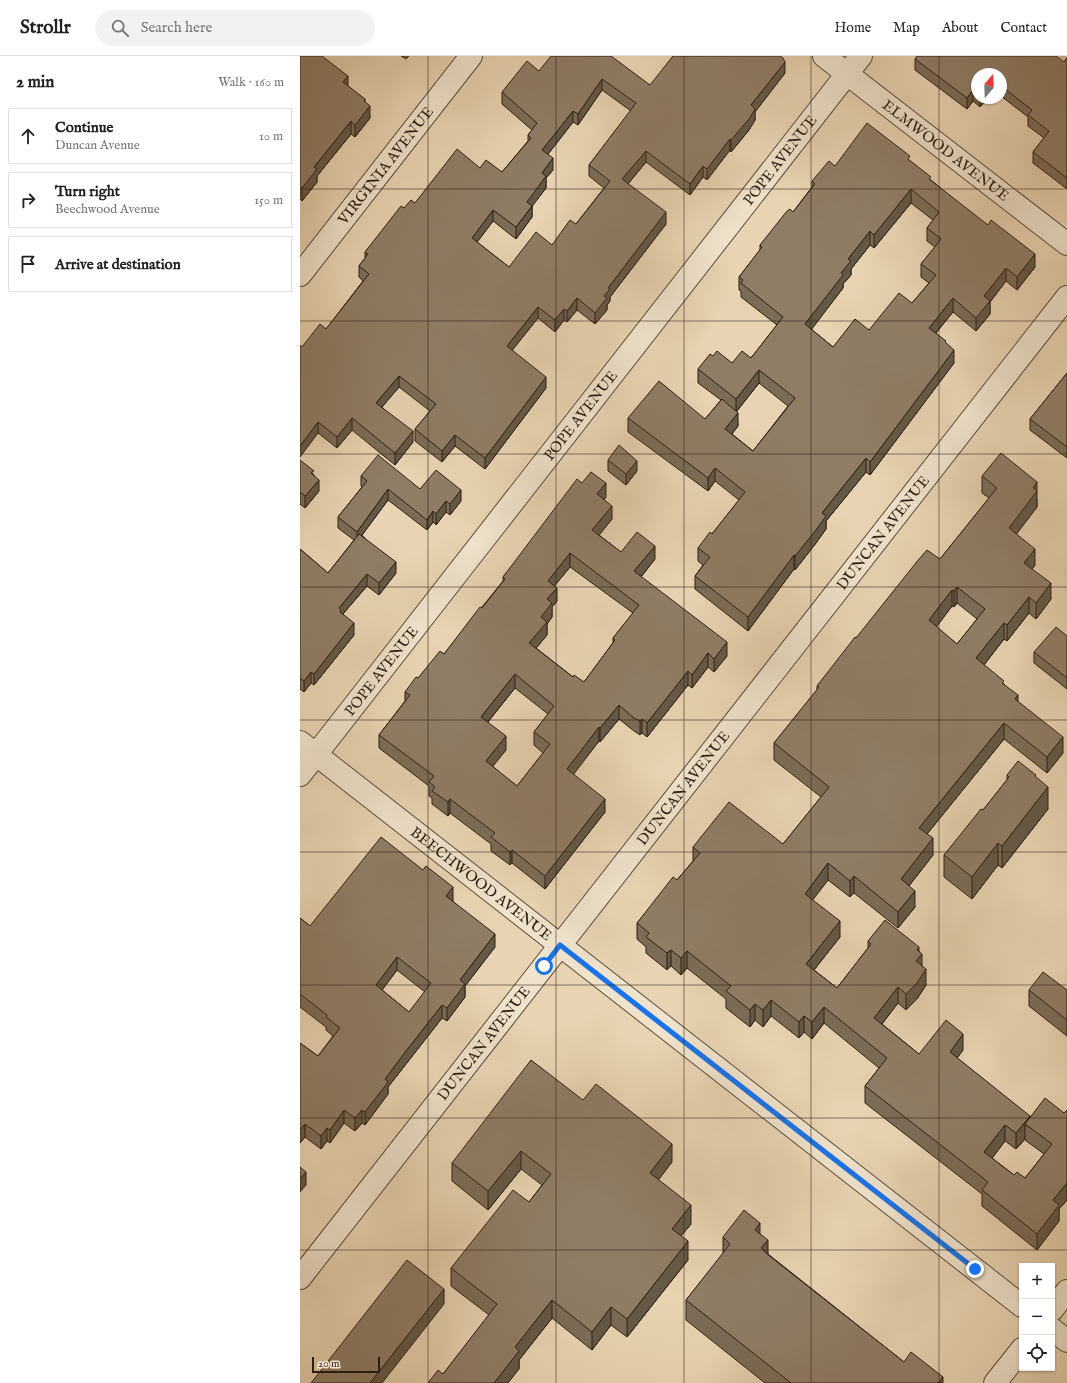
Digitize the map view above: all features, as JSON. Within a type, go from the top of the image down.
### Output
[{"type":"street","name":"VIRGINIA AVENUE","points":[[300,275],[471,56]]},
{"type":"street","name":"ELMWOOD AVENUE","points":[[824,56],[1067,244]]},
{"type":"street","name":"POPE AVENUE","points":[[300,775],[308,748],[861,56]]},
{"type":"street","name":"DUNCAN AVENUE","points":[[300,1278],[1067,297]]},
{"type":"street","name":"BEECHWOOD AVENUE","points":[[308,748],[1019,1304]]},
{"type":"street","points":[[1055,1306],[1067,1291]]},
{"type":"street","points":[[1055,1331],[1067,1341]]},
{"type":"street","points":[[995,1383],[1019,1353]]},
{"type":"building","points":[[300,56],[322,56],[348,76],[343,82],[365,99],[364,101],[370,106],[355,125],[351,121],[314,167],[317,169],[302,188],[300,186]]},
{"type":"building","points":[[551,56],[611,56],[650,85],[673,56],[780,56],[785,62],[751,105],[755,109],[749,119],[731,140],[730,139],[707,169],[703,166],[690,184],[646,151],[622,179],[666,212],[608,288],[610,289],[604,296],[607,298],[595,313],[577,298],[567,311],[564,309],[555,320],[538,307],[507,346],[546,377],[485,458],[455,435],[442,451],[415,429],[436,404],[399,376],[376,403],[413,431],[395,453],[352,418],[337,437],[318,422],[300,446],[300,345],[302,347],[320,324],[326,329],[369,274],[359,266],[368,254],[365,252],[401,206],[404,208],[411,200],[415,203],[457,149],[480,168],[486,160],[502,172],[531,138],[528,135],[537,123],[502,92],[527,61],[539,71]],"holes":[[[602,79],[636,103],[589,165],[610,181],[576,224],[570,220],[552,245],[536,232],[509,267],[472,238],[493,210],[516,227],[532,206],[527,202],[546,176],[542,173],[553,158],[542,150],[573,111],[578,114]]]},
{"type":"building","points":[[917,56],[1056,56],[1064,62],[1067,58],[1067,178],[1033,152],[1049,131],[1028,115],[1032,110],[1007,91],[1007,68],[971,68],[971,93],[967,98],[915,59]]},
{"type":"building","points":[[867,123],[910,156],[908,159],[931,177],[929,179],[988,225],[991,220],[1035,254],[1017,277],[1006,268],[984,296],[990,301],[976,318],[953,298],[929,328],[946,341],[945,342],[954,350],[870,462],[866,458],[822,513],[826,516],[795,556],[794,555],[748,617],[695,576],[710,557],[698,548],[710,532],[712,534],[745,492],[715,468],[708,478],[628,418],[659,381],[705,419],[722,399],[738,413],[725,429],[753,451],[795,398],[759,370],[736,399],[698,369],[710,354],[713,356],[717,351],[732,363],[742,351],[751,358],[783,317],[741,283],[743,280],[739,277],[762,247],[760,245],[787,211],[790,209],[793,212],[815,184],[812,181],[829,161],[835,166]],"holes":[[[911,189],[939,212],[927,228],[941,239],[921,264],[936,275],[912,303],[899,293],[869,330],[855,319],[833,347],[805,324],[843,275],[841,273],[851,261],[848,259],[870,231],[874,235]]]},
{"type":"building","points":[[1067,373],[1067,447],[1030,419]]},
{"type":"building","points":[[619,445],[637,461],[626,474],[608,460]]},
{"type":"building","points":[[1001,453],[1037,482],[1033,488],[1037,491],[1009,528],[1035,549],[1024,563],[1051,583],[1036,603],[1029,597],[1007,625],[1004,623],[976,658],[1004,681],[1002,683],[1018,695],[1015,699],[1063,737],[1047,757],[1004,723],[919,828],[933,838],[901,879],[915,891],[898,912],[854,876],[850,881],[828,863],[805,894],[840,921],[806,964],[837,988],[871,944],[868,941],[885,920],[919,947],[917,950],[922,954],[916,961],[926,969],[917,983],[906,994],[898,987],[874,1018],[919,1054],[946,1020],[963,1034],[950,1052],[1030,1116],[1016,1133],[1005,1125],[984,1152],[1014,1175],[1017,1172],[1025,1178],[1052,1144],[1025,1124],[1045,1098],[1064,1113],[1067,1110],[1067,1183],[1053,1200],[1059,1205],[1037,1234],[982,1190],[988,1182],[865,1086],[887,1058],[824,1007],[812,1022],[804,1016],[799,1022],[771,1000],[763,1010],[755,1004],[750,1010],[726,991],[731,986],[687,951],[681,958],[671,950],[667,953],[646,937],[649,933],[637,923],[673,877],[677,880],[700,853],[693,847],[729,802],[783,844],[829,787],[774,743],[819,687],[817,686],[855,637],[856,638],[919,559],[927,550],[940,559],[997,488],[982,476]],"holes":[[[957,587],[985,609],[957,644],[929,620],[952,590],[954,591]]]},
{"type":"building","points":[[378,455],[420,489],[436,470],[461,490],[450,504],[446,501],[436,514],[433,511],[427,520],[388,489],[357,532],[338,517],[367,481],[361,476]]},
{"type":"building","points":[[300,460],[314,471],[311,473],[319,480],[305,496],[300,492]]},
{"type":"building","points":[[591,472],[606,483],[597,494],[612,506],[592,530],[621,552],[637,532],[655,546],[634,571],[727,642],[714,659],[708,653],[692,675],[688,671],[647,723],[642,719],[640,721],[634,718],[619,705],[600,728],[599,727],[567,769],[605,799],[545,876],[512,850],[510,852],[491,837],[495,833],[450,799],[448,802],[432,791],[435,787],[429,782],[434,776],[379,735],[410,695],[405,692],[416,677],[418,678],[440,651],[444,654],[480,607],[482,608],[505,579],[503,577],[577,479],[582,483]],"holes":[[[570,553],[639,605],[613,638],[615,640],[584,682],[574,675],[573,677],[529,643],[547,622],[541,617],[552,603],[547,599],[557,588],[548,581]],[[515,674],[554,706],[534,732],[550,744],[517,786],[486,761],[506,736],[481,717]]]},
{"type":"building","points":[[359,534],[396,562],[379,583],[367,574],[339,608],[341,610],[340,612],[354,623],[314,674],[311,672],[304,681],[300,678],[300,549],[328,573]]},
{"type":"building","points":[[1056,627],[1067,636],[1067,678],[1034,652]]},
{"type":"building","points":[[1018,761],[1036,775],[1035,776],[1048,787],[1002,846],[998,843],[972,877],[944,855],[1009,777],[1007,775]]},
{"type":"building","points":[[381,837],[423,870],[426,866],[453,887],[446,896],[495,934],[460,980],[465,984],[447,1008],[442,1005],[406,1051],[385,1079],[388,1082],[365,1112],[362,1110],[355,1118],[344,1110],[330,1130],[327,1128],[321,1136],[305,1124],[300,1130],[300,1043],[318,1056],[340,1028],[326,1017],[327,1015],[300,994],[300,918],[310,926]],"holes":[[[397,957],[431,983],[409,1012],[376,985]]]},
{"type":"building","points":[[1043,972],[1067,990],[1067,1020],[1029,990]]},
{"type":"building","points":[[531,1060],[583,1100],[596,1084],[672,1144],[650,1173],[691,1205],[672,1229],[688,1241],[627,1319],[611,1307],[592,1332],[552,1300],[515,1347],[519,1351],[494,1383],[428,1383],[438,1370],[443,1374],[497,1304],[451,1268],[513,1190],[529,1202],[551,1174],[521,1151],[488,1191],[452,1163]]},
{"type":"building","points":[[300,1167],[306,1172],[300,1179]]},
{"type":"building","points":[[744,1210],[760,1223],[755,1230],[768,1240],[761,1248],[767,1254],[904,1362],[911,1352],[943,1377],[938,1383],[791,1383],[686,1300],[730,1244],[723,1237]]},
{"type":"building","points":[[407,1260],[444,1289],[370,1383],[311,1383]]},
{"type":"route","points":[[544,966],[560,945],[975,1269]]}]
